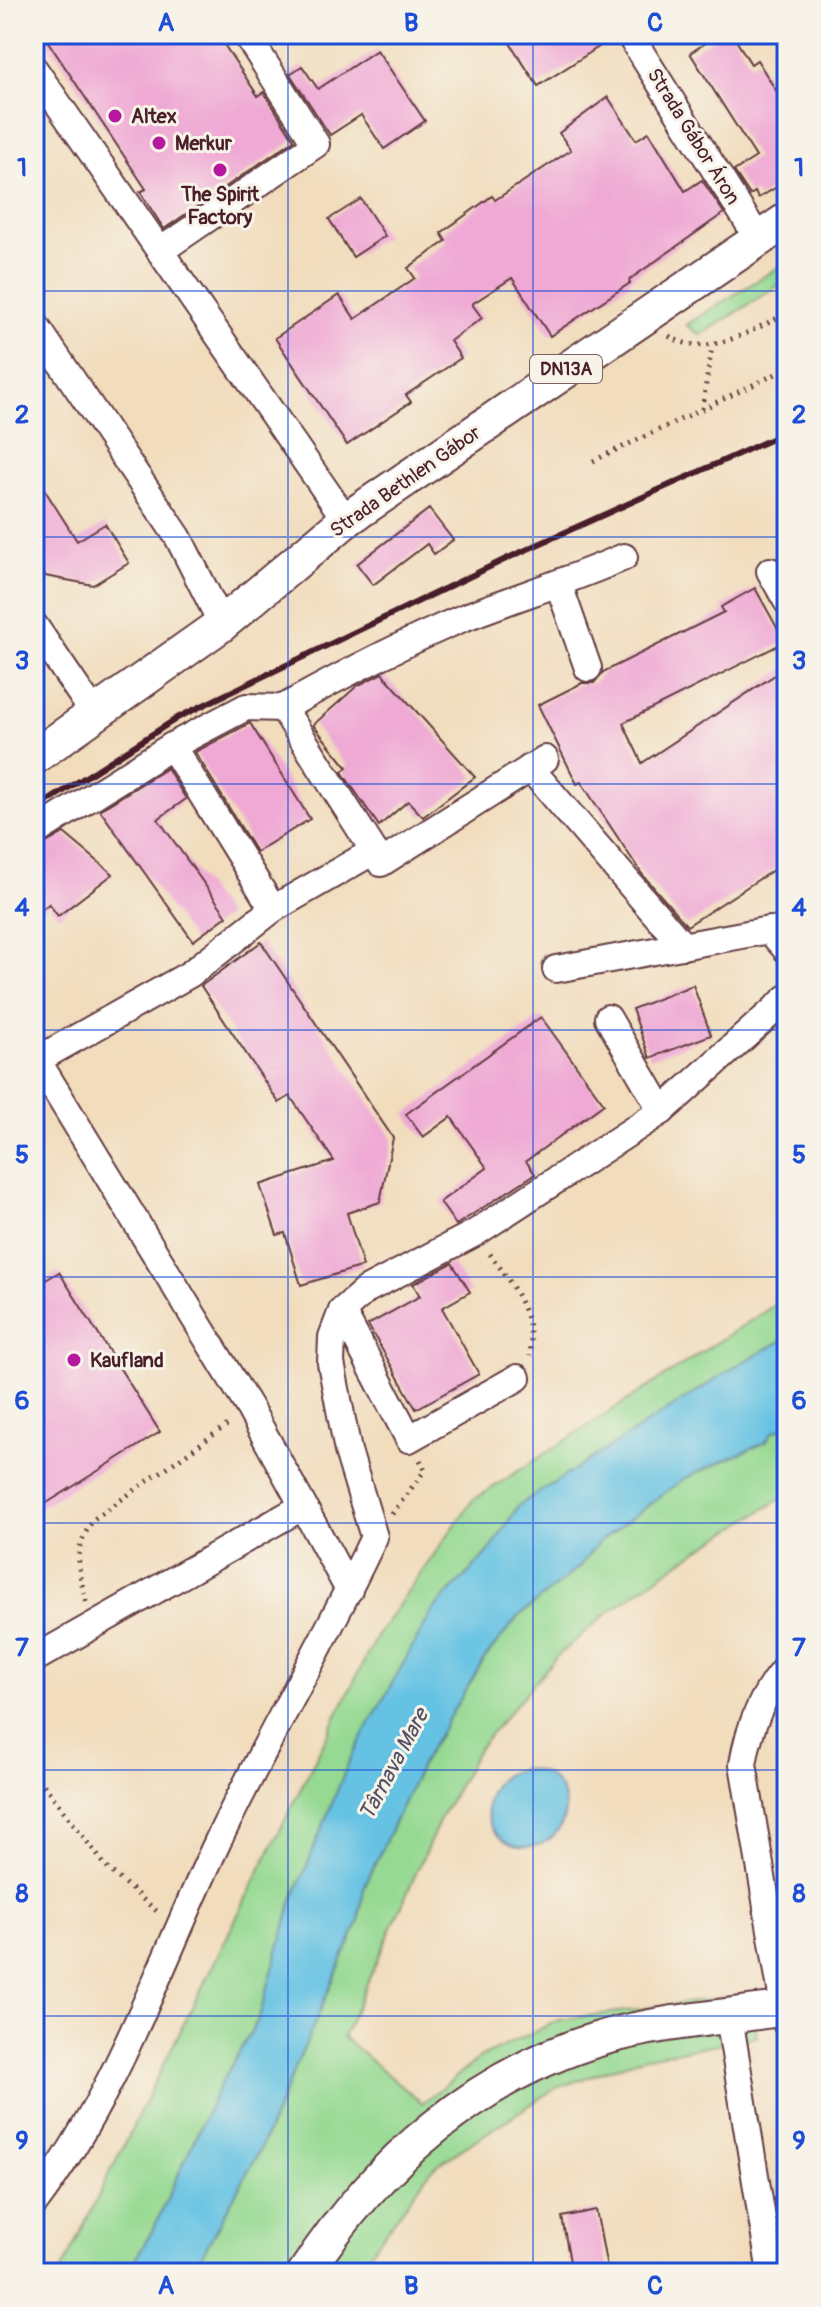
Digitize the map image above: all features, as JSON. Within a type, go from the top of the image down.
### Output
[{"type":"main road","name":"Strada Bethlen Gábor","points":[[34,757],[222,624],[346,520],[787,220]]},
{"type":"main road","points":[[305,2273],[385,2174],[436,2125],[510,2073],[609,2036],[729,2017],[786,2014]]},
{"type":"street","points":[[160,251],[316,144],[246,34]]},
{"type":"street","name":"Strada Gábor Áron","points":[[629,34],[758,238]]},
{"type":"street","points":[[34,69],[346,520]]},
{"type":"street","points":[[34,323],[178,537],[222,624]]},
{"type":"street","points":[[34,833],[172,746],[246,707],[283,708],[366,661],[465,618],[559,585],[624,557]]},
{"type":"street","points":[[770,571],[787,601]]},
{"type":"street","points":[[559,585],[588,668]]},
{"type":"street","points":[[34,625],[95,715]]},
{"type":"street","points":[[283,708],[381,863],[538,763],[683,946]]},
{"type":"street","points":[[172,746],[273,909]]},
{"type":"street","points":[[349,1590],[250,1409],[35,1058],[190,974],[273,909],[374,851]]},
{"type":"street","points":[[556,969],[769,930],[787,950]]},
{"type":"street","points":[[34,2204],[69,2153],[118,2067],[177,1928],[246,1781],[349,1590],[374,1537],[348,1451],[331,1363],[332,1337],[342,1311],[366,1290],[475,1233],[662,1111],[787,998]]},
{"type":"street","points":[[608,1018],[662,1111]]},
{"type":"street","points":[[342,1311],[409,1439],[517,1378]]},
{"type":"street","points":[[34,1659],[302,1507]]},
{"type":"street","points":[[786,2014],[779,1937],[743,1764],[753,1722],[764,1698],[787,1666]]},
{"type":"street","points":[[729,2017],[771,2273]]},
{"type":"path","points":[[640,319],[678,342],[712,346],[787,314]]},
{"type":"path","points":[[702,409],[712,346]]},
{"type":"path","points":[[593,461],[778,373]]},
{"type":"path","points":[[475,1233],[517,1291],[530,1327],[531,1355],[517,1378]]},
{"type":"path","points":[[91,1625],[77,1556],[83,1534],[94,1519],[250,1409]]},
{"type":"path","points":[[374,1537],[425,1470],[409,1439]]},
{"type":"path","points":[[34,1772],[108,1869],[177,1928]]},
{"type":"green space","points":[[787,262],[787,280],[701,335],[686,325]]},
{"type":"green space","points":[[787,1297],[787,1338],[741,1363],[518,1506],[492,1548],[433,1610],[292,1902],[259,2018],[217,2090],[154,2228],[127,2273],[60,2273],[376,1637],[472,1501]]},
{"type":"green space","points":[[787,1426],[787,1495],[684,1559],[614,1608],[557,1656],[478,1749],[441,1817],[343,2037],[422,2103],[481,2057],[559,2020],[751,1994],[757,2037],[646,2057],[556,2088],[433,2168],[355,2273],[192,2273],[259,2151],[359,1921],[364,1887],[424,1759],[485,1658],[518,1617],[579,1567],[598,1543],[683,1479],[766,1442],[772,1432]]},
{"type":"water","name":"Târnava Mare","points":[[787,1338],[787,1426],[772,1432],[766,1442],[683,1479],[598,1543],[579,1567],[518,1617],[485,1658],[424,1759],[364,1887],[359,1921],[259,2151],[192,2273],[127,2273],[154,2228],[217,2090],[259,2018],[292,1902],[350,1759],[433,1610],[492,1548],[518,1506],[741,1363]]},
{"type":"water","points":[[526,1769],[541,1772],[554,1780],[562,1793],[565,1808],[562,1823],[554,1836],[541,1844],[526,1847],[511,1844],[498,1836],[490,1823],[487,1808],[490,1793],[498,1780],[511,1772]]},
{"type":"building","name":"Merkur","points":[[43,34],[217,34],[258,96],[264,92],[294,140],[164,229],[140,192],[146,189]]},
{"type":"building","points":[[504,34],[613,34],[614,37],[538,86]]},
{"type":"building","points":[[720,34],[732,34],[751,64],[757,60],[787,108],[787,181],[758,198],[755,192],[750,195],[734,171],[756,157],[690,53]]},
{"type":"building","points":[[377,50],[425,121],[384,149],[361,115],[330,135],[290,74],[302,66],[318,89]]},
{"type":"building","points":[[608,97],[636,140],[649,132],[685,191],[702,180],[724,213],[629,280],[630,283],[550,336],[512,278],[472,304],[482,318],[450,341],[461,358],[406,395],[411,402],[347,445],[275,338],[339,295],[355,319],[415,278],[408,268],[446,241],[441,233],[492,196],[495,200],[571,150],[559,133]]},
{"type":"building","points":[[361,199],[385,236],[353,257],[329,219]]},
{"type":"building","points":[[34,473],[77,541],[105,524],[129,563],[93,585],[45,576],[34,558]]},
{"type":"building","points":[[429,509],[453,540],[434,554],[427,544],[373,585],[357,564]]},
{"type":"building","points":[[755,588],[785,642],[623,723],[642,763],[787,667],[787,861],[687,926],[642,874],[581,782],[577,784],[538,705],[582,683],[594,683],[603,672],[724,612],[721,607]]},
{"type":"building","points":[[382,673],[475,777],[423,817],[408,801],[379,826],[342,772],[347,767],[313,725],[357,686]]},
{"type":"building","points":[[250,723],[310,819],[256,852],[195,752]]},
{"type":"building","points":[[167,768],[186,799],[158,819],[227,916],[193,941],[100,810]]},
{"type":"building","points":[[64,833],[113,874],[58,916],[49,904],[34,915],[34,850]]},
{"type":"building","points":[[261,942],[393,1138],[380,1202],[347,1213],[363,1266],[301,1285],[285,1233],[277,1235],[260,1185],[334,1161],[290,1096],[279,1103],[201,986]]},
{"type":"building","points":[[693,985],[711,1035],[650,1058],[632,1009]]},
{"type":"building","points":[[541,1017],[604,1104],[526,1161],[535,1174],[456,1225],[440,1202],[487,1168],[451,1117],[423,1137],[406,1114]]},
{"type":"building","points":[[452,1263],[470,1292],[442,1308],[479,1374],[416,1409],[368,1325],[420,1296],[413,1284]]},
{"type":"building","name":"Kaufland","points":[[59,1272],[160,1432],[34,1511],[34,1287]]},
{"type":"building","points":[[596,2210],[608,2273],[572,2273],[562,2217]]},
{"type":"railway","points":[[34,810],[179,717],[508,558],[787,432]]},
{"type":"place","name":"Altex","points":[[115,116]]},
{"type":"place","name":"Merkur","points":[[159,143]]},
{"type":"place","name":"The Spirit Factory","points":[[220,170]]},
{"type":"place","name":"Kaufland","points":[[74,1360]]}]
